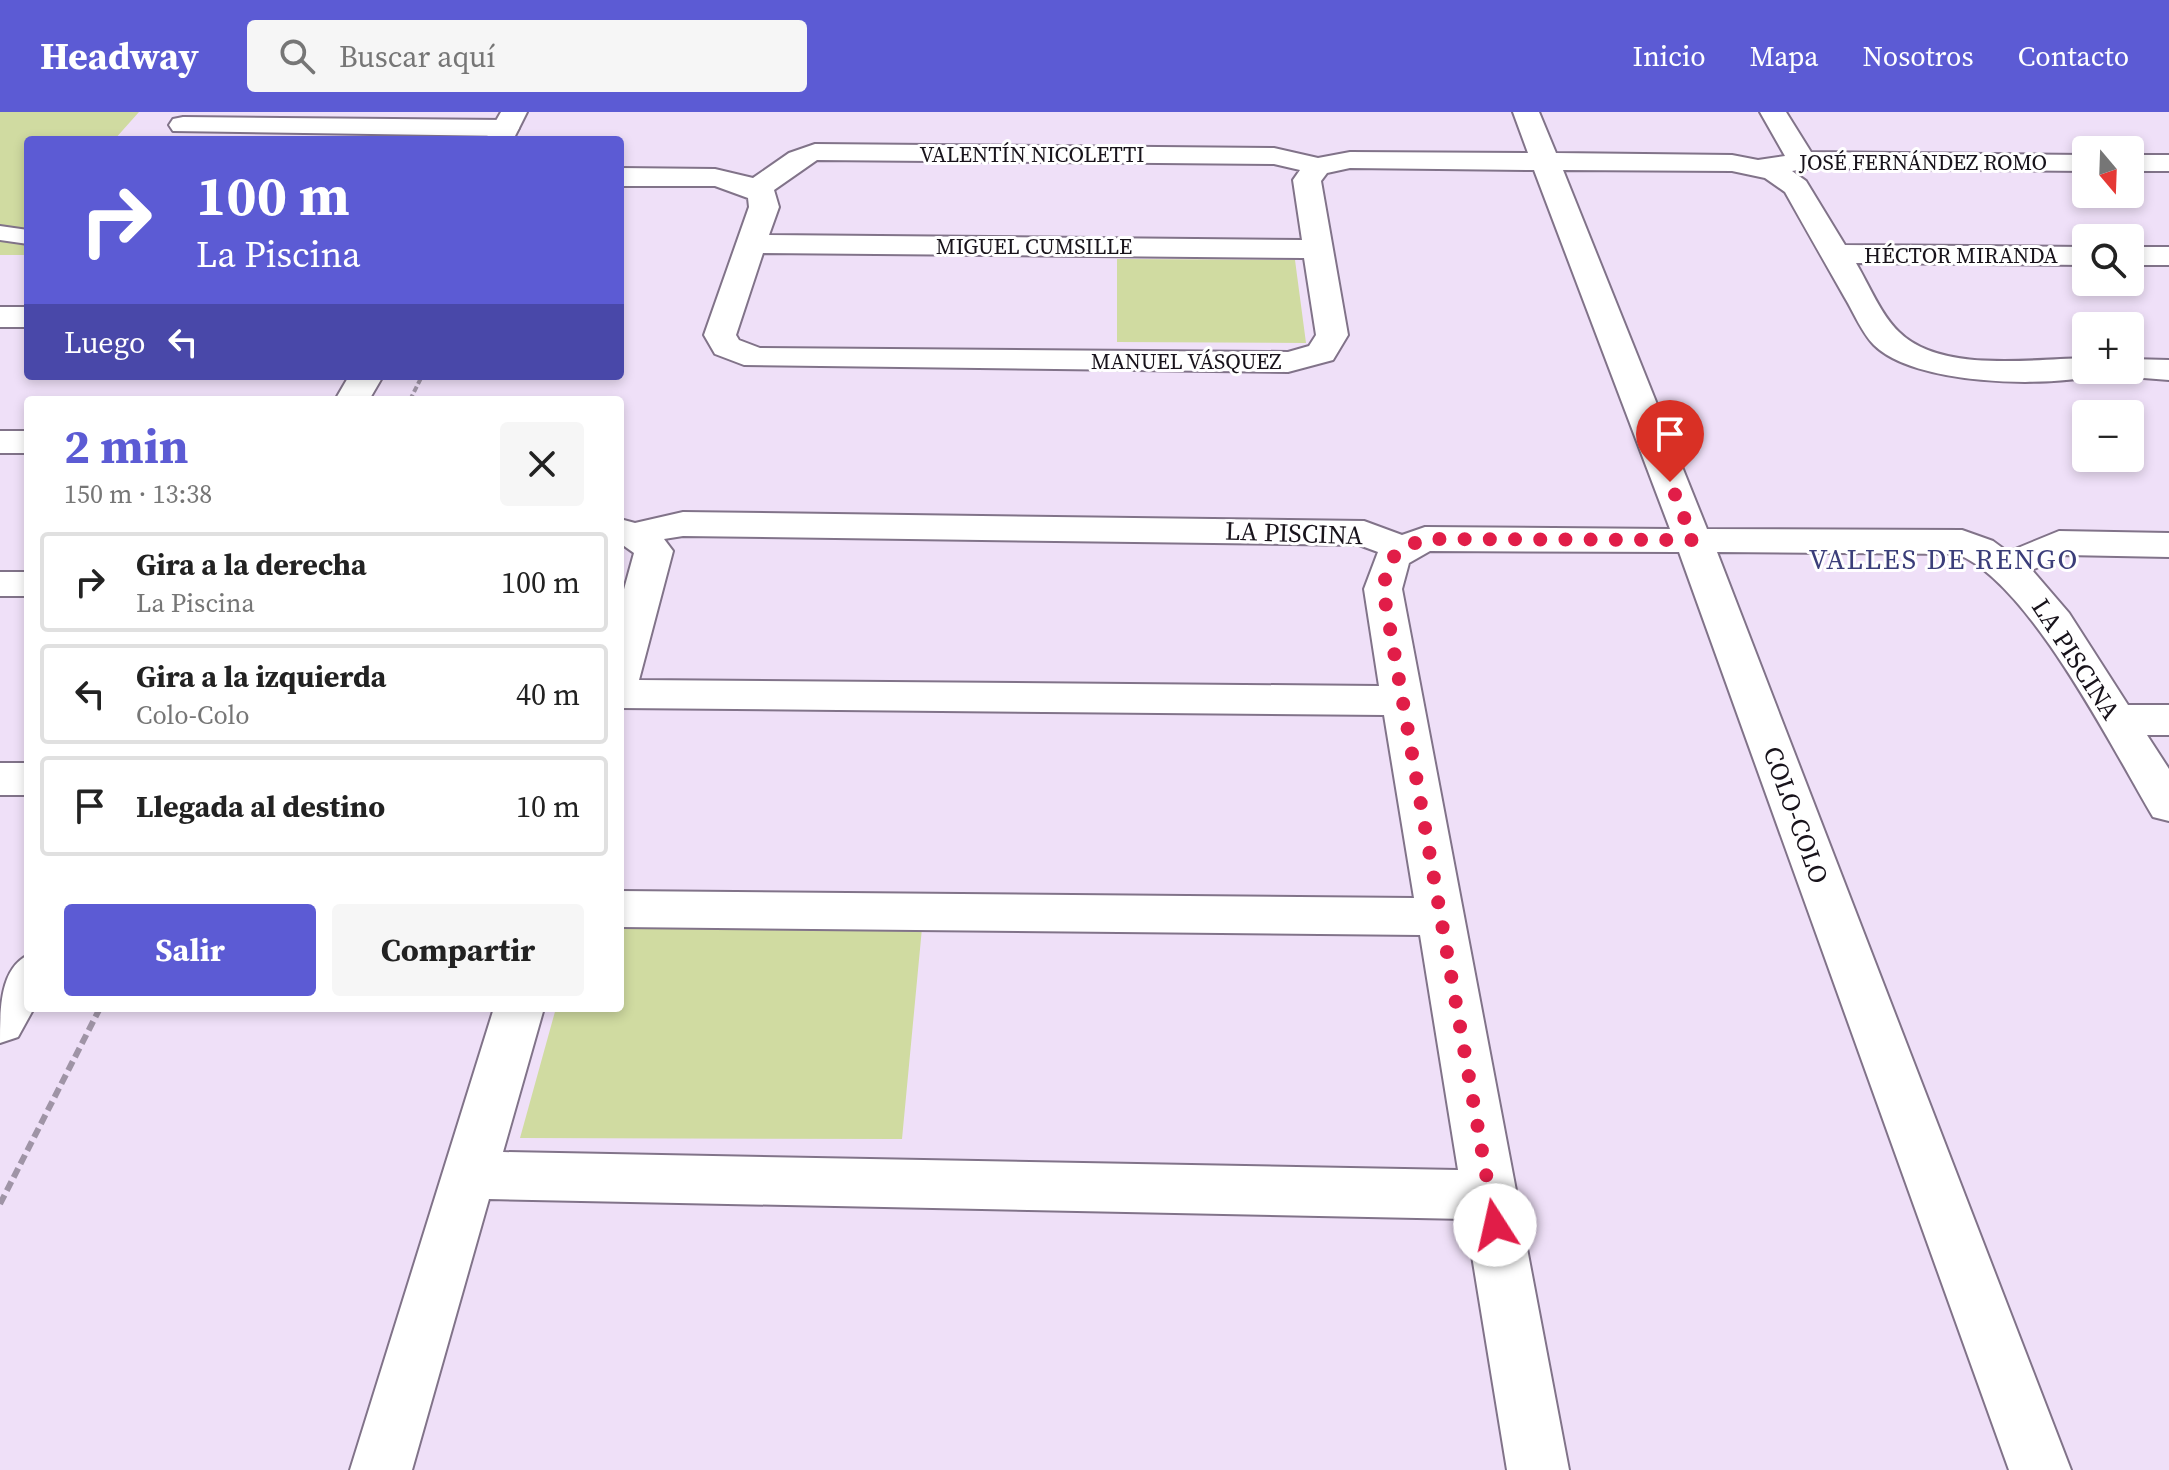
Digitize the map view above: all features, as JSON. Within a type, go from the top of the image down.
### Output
[{"type":"street","name":"COLO-COLO","points":[[1526,112],[1693,540],[2040,1470]]},
{"type":"street","points":[[1773,112],[1802,160]]},
{"type":"street","points":[[183,125],[506,127]]},
{"type":"street","name":"VALENTÍN NICOLETTI","points":[[756,188],[773,179],[793,159],[815,152],[1274,156],[1318,166]]},
{"type":"street","points":[[1318,166],[1350,160],[1732,163],[1761,168],[1796,187],[1884,337],[1903,353],[1946,366],[2072,368]]},
{"type":"street","name":"JOSÉ FERNÁNDEZ ROMO","points":[[1761,168],[1802,160],[2072,163]]},
{"type":"street","points":[[2144,163],[2169,163]]},
{"type":"street","name":"MANUEL VÁSQUEZ","points":[[756,188],[764,200],[720,335],[727,347],[744,355],[1256,362],[1311,358],[1331,342],[1307,180],[1318,166]]},
{"type":"street","points":[[624,177],[728,179],[756,188]]},
{"type":"street","name":"MIGUEL CUMSILLE","points":[[751,244],[1318,249]]},
{"type":"street","name":"HÉCTOR MIRANDA","points":[[1836,254],[2072,256]]},
{"type":"street","points":[[2144,256],[2169,256]]},
{"type":"street","points":[[0,317],[24,317]]},
{"type":"street","points":[[2144,369],[2169,370]]},
{"type":"street","points":[[0,442],[24,442]]},
{"type":"street","name":"LA PISCINA","points":[[629,533],[683,524],[1364,533],[1401,548],[1425,539],[1962,542],[2006,567],[2025,584],[2055,622],[2169,805]]},
{"type":"street","points":[[624,662],[654,551],[629,533]]},
{"type":"street","points":[[2006,567],[2059,543],[2169,545]]},
{"type":"street","points":[[1401,548],[1389,561],[1383,589],[1538,1470]]},
{"type":"street","points":[[0,584],[24,584]]},
{"type":"street","points":[[624,694],[1402,701]]},
{"type":"street","points":[[2116,720],[2169,720]]},
{"type":"street","points":[[0,779],[24,779]]},
{"type":"street","points":[[624,909],[1439,917]]},
{"type":"street","points":[[0,1022],[24,982]]},
{"type":"street","points":[[381,1470],[518,1012]]},
{"type":"street","points":[[469,1175],[1490,1195]]},
{"type":"lane","points":[[0,233],[24,236]]},
{"type":"path","points":[[0,1204],[98,1012]]},
{"type":"green space","points":[[0,112],[139,112],[118,136],[24,136],[24,255],[0,255]]},
{"type":"green space","points":[[1117,259],[1295,260],[1306,343],[1117,342]]},
{"type":"green space","points":[[624,928],[922,928],[902,1139],[520,1138],[555,1012],[624,1012]]},
{"type":"district","name":"VALLES DE RENGO","points":[[1944,559]]},
{"type":"route","points":[[1495,1225],[1383,589],[1389,561],[1401,548],[1425,539],[1693,540],[1670,482]]}]
